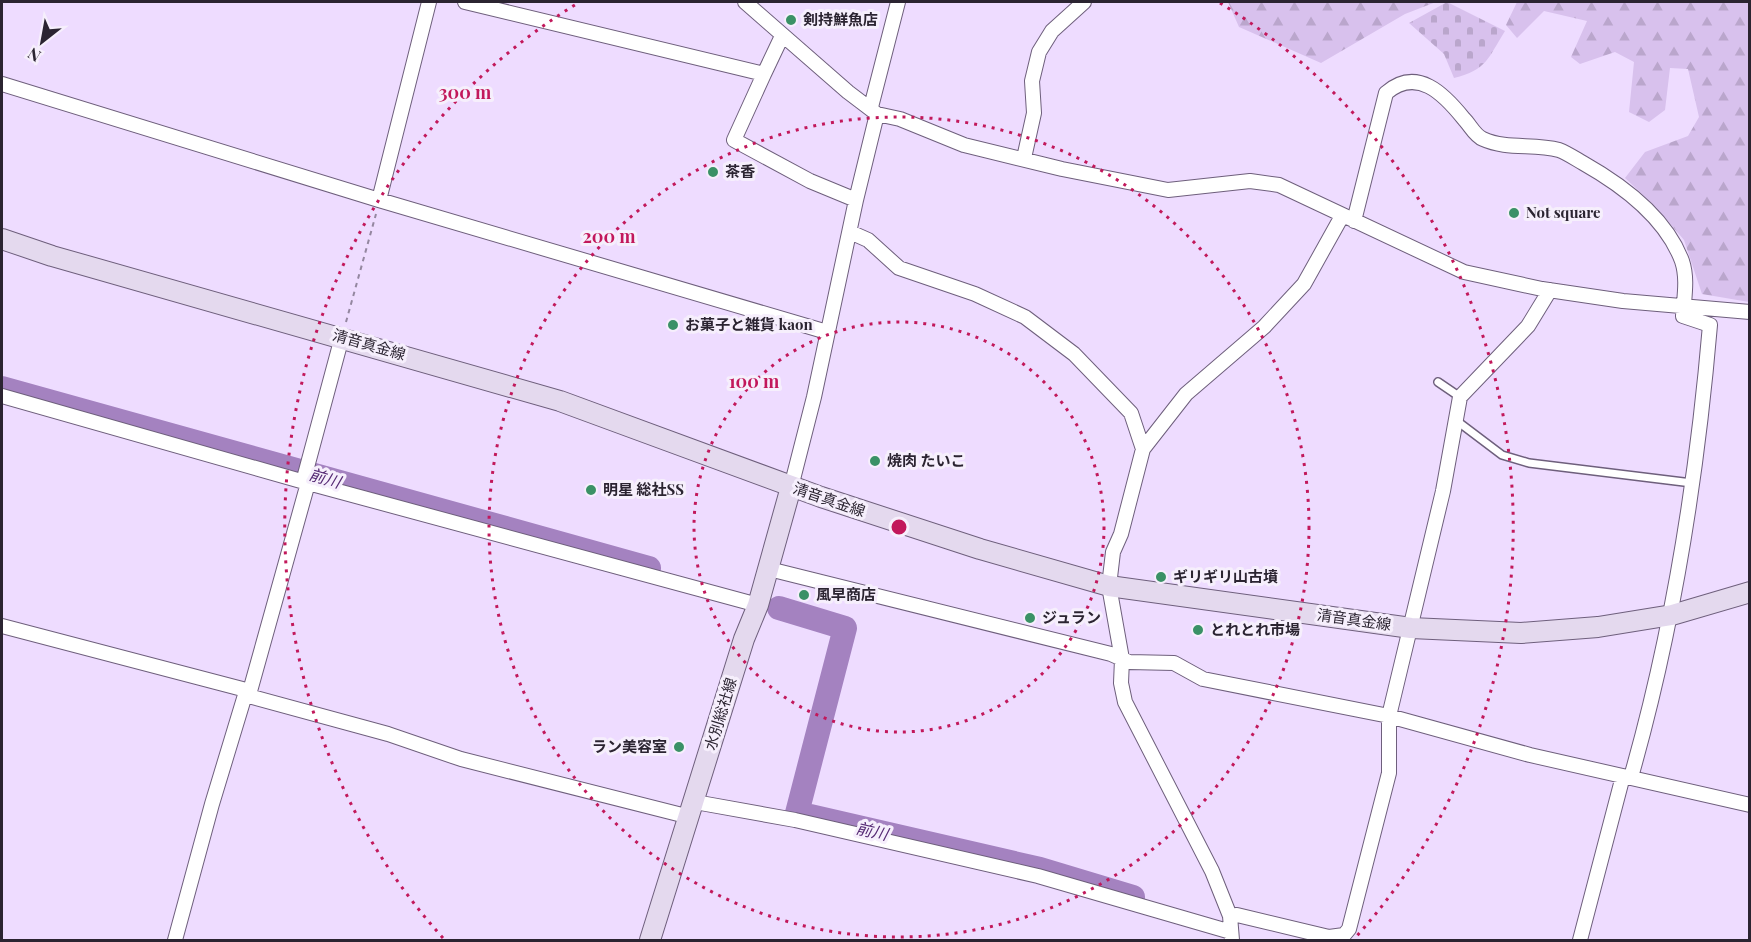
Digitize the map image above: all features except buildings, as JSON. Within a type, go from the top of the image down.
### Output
[{"type":"main road","name":"清音真金線","points":[[2,238],[52,256],[560,401],[791,487],[980,549],[1109,586],[1411,628],[1542,632],[1598,627],[1672,615],[1749,592]]},
{"type":"main road","name":"水別総社線","points":[[650,940],[744,639],[769,569],[791,487]]},
{"type":"street","points":[[380,200],[429,2]]},
{"type":"street","points":[[465,2],[764,74]]},
{"type":"street","points":[[745,2],[848,92],[874,110],[964,145],[1062,169],[1168,190],[1262,181],[1279,185],[1464,272],[1550,290],[1623,301],[1749,312]]},
{"type":"street","points":[[791,487],[814,397],[898,2]]},
{"type":"street","points":[[1024,158],[1034,113],[1032,81],[1039,52],[1052,31],[1084,2]]},
{"type":"street","points":[[782,36],[734,140],[810,181],[856,200]]},
{"type":"street","points":[[2,626],[248,693],[388,734],[461,759],[692,809],[795,820],[1038,876],[1232,936],[1230,916],[1174,794],[1125,702],[1121,683],[1122,658],[1109,586],[1113,552],[1121,534],[1143,449],[1186,394],[1264,327],[1304,284],[1348,218],[1386,93],[1405,80],[1420,82],[1455,108],[1480,138],[1500,145],[1561,151],[1625,190],[1672,240],[1682,263],[1686,282],[1683,316],[1710,325],[1692,483],[1672,615],[1580,940]]},
{"type":"street","points":[[2,84],[380,200],[827,332]]},
{"type":"street","points":[[850,232],[868,240],[899,268],[975,294],[1025,317],[1074,354],[1131,413],[1143,449]]},
{"type":"street","points":[[1230,916],[1237,915],[1329,937],[1344,935],[1349,928],[1389,773],[1389,716],[1443,491],[1460,397],[1528,326],[1550,290]]},
{"type":"street","points":[[175,940],[212,804],[248,693],[342,337]]},
{"type":"street","points":[[2,396],[758,604]]},
{"type":"street","points":[[769,569],[1134,662],[1174,663],[1203,679],[1389,716],[1530,755],[1749,805]]},
{"type":"lane","points":[[1437,382],[1460,397]]},
{"type":"lane","points":[[1456,420],[1502,455],[1529,463],[1692,483]]},
{"type":"path","points":[[342,337],[380,200]]},
{"type":"green space","points":[[1228,2],[1436,2],[1405,14],[1321,63],[1239,27]]},
{"type":"green space","points":[[1447,2],[1505,31],[1486,62],[1474,71],[1454,78],[1444,54],[1409,23]]},
{"type":"green space","points":[[1517,2],[1749,2],[1749,302],[1702,294],[1684,240],[1656,207],[1625,178],[1645,152],[1688,136],[1699,117],[1688,69],[1670,68],[1665,110],[1649,122],[1629,112],[1634,62],[1615,52],[1580,64],[1571,57],[1587,21],[1544,11],[1517,38],[1506,25]]},
{"type":"waterway","name":"前川","points":[[2,388],[649,568]]},
{"type":"waterway","name":"前川","points":[[779,608],[845,628],[797,813],[1040,869],[1133,897]]},
{"type":"place","name":"剣持鮮魚店","points":[[791,20]]},
{"type":"place","name":"茶香","points":[[713,172]]},
{"type":"place","name":"Not square","points":[[1514,213]]},
{"type":"place","name":"お菓子と雑貨 kaon","points":[[673,325]]},
{"type":"place","name":"焼肉 たいこ","points":[[875,461]]},
{"type":"place","name":"明星 総社SS","points":[[591,490]]},
{"type":"place","name":"ギリギリ山古墳","points":[[1161,577]]},
{"type":"place","name":"風早商店","points":[[804,595]]},
{"type":"place","name":"ジュラン","points":[[1030,618]]},
{"type":"place","name":"とれとれ市場","points":[[1198,630]]},
{"type":"place","name":"ラン美容室","points":[[679,747]]}]
